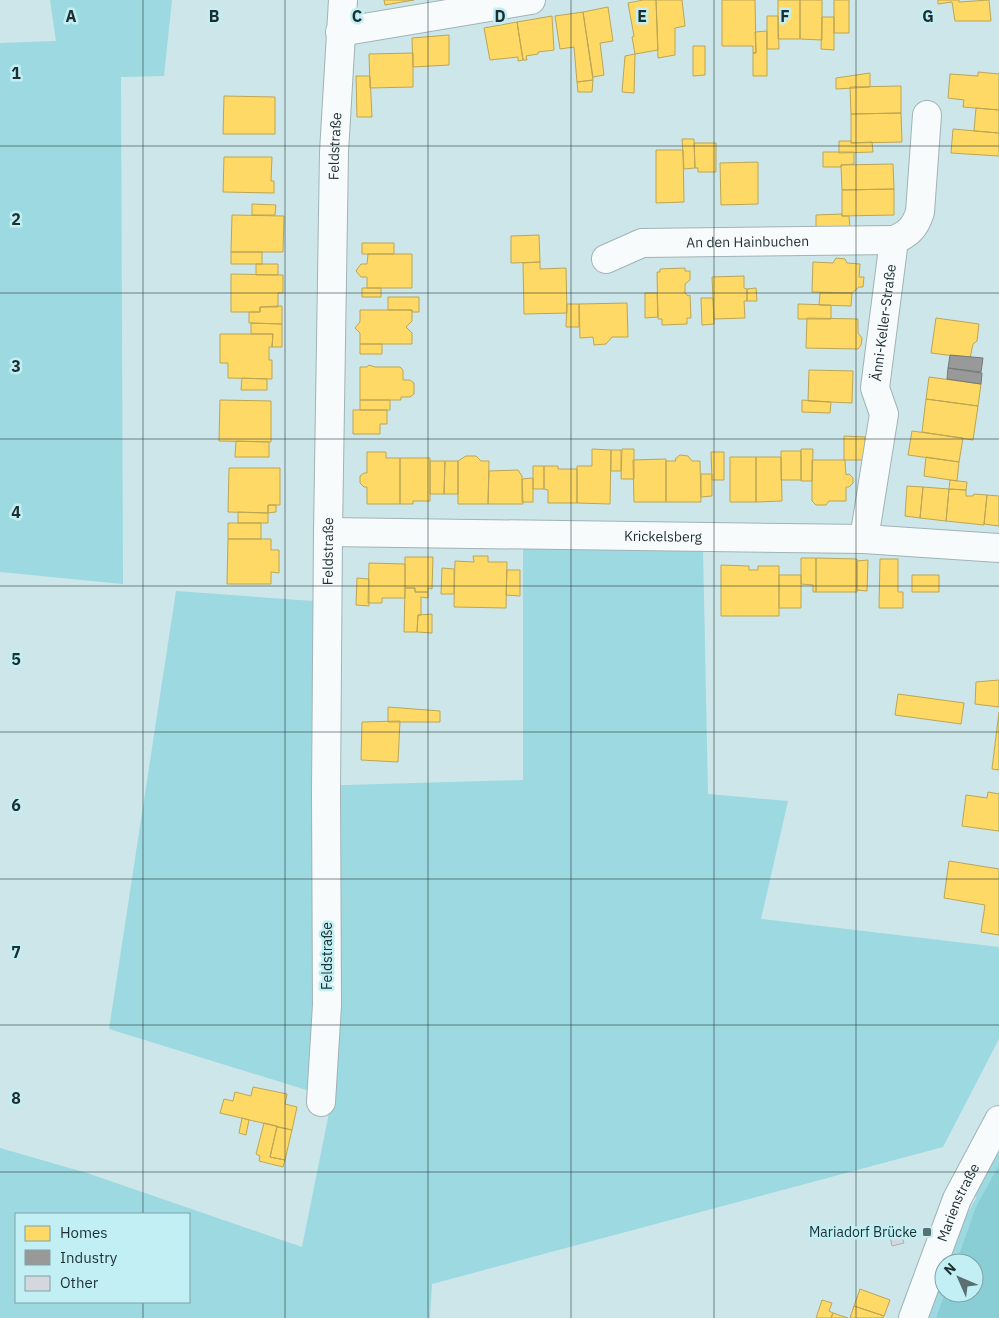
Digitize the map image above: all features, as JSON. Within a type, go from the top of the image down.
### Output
[{"type":"street","name":"Feldstraße","points":[[321,1102],[327,1005],[328,532],[334,152],[343,0]]},
{"type":"street","points":[[340,32],[531,0]]},
{"type":"street","points":[[894,240],[908,234],[917,221],[920,212],[928,115]]},
{"type":"street","name":"An den Hainbuchen","points":[[606,259],[642,243],[894,240]]},
{"type":"street","name":"Änni-Keller-Straße","points":[[864,539],[884,414],[875,388],[894,240]]},
{"type":"street","name":"Krickelsberg","points":[[328,532],[864,539],[999,548]]},
{"type":"street","name":"Marienstraße","points":[[913,1318],[957,1199],[999,1120]]},
{"type":"shaded area","points":[[50,0],[172,0],[164,76],[121,77],[123,584],[0,572],[0,43],[56,41]]},
{"type":"shaded area","points":[[703,548],[708,794],[788,801],[761,919],[999,947],[999,1039],[943,1147],[432,1284],[430,1318],[0,1318],[0,1148],[87,1173],[302,1247],[332,1098],[109,1029],[176,591],[313,601],[311,786],[523,780],[523,549]]},
{"type":"shaded area","points":[[999,1140],[999,1318],[918,1318],[934,1281],[934,1303],[984,1303],[984,1253],[946,1253],[976,1198],[971,1179]]},
{"type":"shaded area","points":[[999,1165],[999,1318],[936,1318],[941,1303],[984,1303],[984,1253],[960,1253],[976,1207]]},
{"type":"building: Homes","points":[[384,0],[414,0],[385,5]]},
{"type":"building: Homes","points":[[656,0],[658,50],[635,54],[628,3]]},
{"type":"building: Homes","points":[[656,0],[682,0],[685,26],[675,28],[675,55],[658,58]]},
{"type":"building: Homes","points":[[722,0],[755,0],[756,53],[753,53],[753,46],[722,46]]},
{"type":"building: Homes","points":[[778,0],[800,0],[800,39],[778,39]]},
{"type":"building: Homes","points":[[800,0],[822,0],[822,40],[800,39]]},
{"type":"building: Homes","points":[[834,0],[849,0],[849,33],[834,33]]},
{"type":"building: Homes","points":[[938,0],[959,0],[959,2],[989,0],[991,21],[955,21],[952,2],[938,4]]},
{"type":"building: Homes","points":[[608,7],[613,41],[600,43],[604,75],[593,77],[583,12]]},
{"type":"building: Homes","points":[[583,12],[593,80],[577,82],[574,47],[560,49],[555,16]]},
{"type":"building: Homes","points":[[552,16],[554,50],[538,52],[538,54],[526,56],[527,60],[523,60],[517,22]]},
{"type":"building: Homes","points":[[767,16],[778,16],[779,49],[767,49]]},
{"type":"building: Homes","points":[[822,17],[834,17],[834,50],[821,49]]},
{"type":"building: Homes","points":[[517,22],[523,60],[518,61],[518,57],[490,60],[484,28]]},
{"type":"building: Homes","points":[[767,31],[767,76],[753,76],[753,53],[756,53],[755,32]]},
{"type":"building: Homes","points":[[449,35],[449,65],[413,67],[412,38]]},
{"type":"building: Homes","points":[[693,46],[705,46],[705,75],[693,76]]},
{"type":"building: Homes","points":[[413,53],[413,87],[370,88],[369,54]]},
{"type":"building: Homes","points":[[635,54],[634,93],[622,92],[625,56]]},
{"type":"building: Homes","points":[[978,72],[999,74],[999,110],[963,107],[964,100],[948,98],[950,74],[978,76]]},
{"type":"building: Homes","points":[[870,73],[870,87],[836,89],[836,78]]},
{"type":"building: Homes","points":[[356,76],[370,76],[372,117],[357,117]]},
{"type":"building: Homes","points":[[593,80],[592,92],[578,92],[577,82]]},
{"type":"building: Homes","points":[[901,86],[901,113],[851,114],[850,87]]},
{"type":"building: Homes","points":[[224,96],[275,97],[275,134],[223,134]]},
{"type":"building: Homes","points":[[976,108],[999,110],[999,133],[974,131]]},
{"type":"building: Homes","points":[[901,113],[902,142],[851,143],[851,114]]},
{"type":"building: Homes","points":[[953,129],[999,133],[999,156],[951,153]]},
{"type":"building: Homes","points":[[682,139],[694,139],[695,168],[684,169]]},
{"type":"building: Homes","points":[[839,141],[851,141],[851,143],[872,142],[873,152],[839,153]]},
{"type":"building: Homes","points":[[694,143],[716,143],[716,172],[698,172],[698,168],[695,168]]},
{"type":"building: Homes","points":[[656,150],[683,150],[684,202],[656,203]]},
{"type":"building: Homes","points":[[823,152],[854,152],[854,164],[841,165],[841,167],[823,167]]},
{"type":"building: Homes","points":[[224,157],[272,157],[271,181],[274,181],[274,193],[223,192]]},
{"type":"building: Homes","points":[[758,162],[758,204],[721,205],[720,163]]},
{"type":"building: Homes","points":[[893,164],[894,189],[842,190],[841,165]]},
{"type":"building: Homes","points":[[894,189],[894,215],[842,216],[842,190]]},
{"type":"building: Homes","points":[[252,204],[276,205],[275,215],[252,215]]},
{"type":"building: Homes","points":[[842,214],[842,216],[849,216],[850,228],[816,229],[816,215]]},
{"type":"building: Homes","points":[[232,215],[284,216],[283,252],[231,252]]},
{"type":"building: Homes","points":[[539,235],[540,262],[511,263],[511,236]]},
{"type":"building: Homes","points":[[362,243],[394,243],[394,254],[362,254]]},
{"type":"building: Homes","points":[[231,252],[262,252],[262,264],[231,264]]},
{"type":"building: Homes","points":[[368,254],[412,254],[412,288],[367,288],[367,277],[361,277],[356,271],[361,264],[367,264]]},
{"type":"building: Homes","points":[[836,258],[845,259],[847,263],[860,264],[859,277],[864,277],[863,287],[859,287],[852,293],[812,292],[813,262],[833,263]]},
{"type":"building: Homes","points":[[540,262],[540,269],[566,268],[567,313],[524,314],[523,263]]},
{"type":"building: Homes","points":[[256,264],[278,264],[278,275],[256,275]]},
{"type":"building: Homes","points":[[685,268],[685,271],[690,271],[690,280],[685,284],[685,293],[688,296],[690,295],[691,318],[687,318],[687,324],[662,325],[662,319],[658,319],[657,272],[660,272],[660,269]]},
{"type":"building: Homes","points":[[231,274],[283,275],[283,293],[278,293],[278,307],[260,307],[260,312],[231,312]]},
{"type":"building: Homes","points":[[744,276],[744,288],[747,289],[747,301],[744,301],[745,318],[714,319],[712,277]]},
{"type":"building: Homes","points":[[362,288],[381,288],[381,297],[362,297]]},
{"type":"building: Homes","points":[[756,288],[757,301],[747,301],[747,289]]},
{"type":"building: Homes","points":[[645,293],[657,293],[658,317],[645,318]]},
{"type":"building: Homes","points":[[820,293],[852,293],[851,306],[819,305]]},
{"type":"building: Homes","points":[[388,297],[419,297],[419,312],[412,312],[412,310],[388,310]]},
{"type":"building: Homes","points":[[701,298],[713,298],[714,324],[702,325]]},
{"type":"building: Homes","points":[[627,303],[628,337],[612,337],[606,344],[594,345],[593,337],[580,338],[579,304]]},
{"type":"building: Homes","points":[[567,304],[579,304],[579,327],[566,327]]},
{"type":"building: Homes","points":[[798,304],[831,305],[831,319],[798,319]]},
{"type":"building: Homes","points":[[282,306],[282,324],[249,323],[249,312],[260,312],[260,307]]},
{"type":"building: Homes","points":[[360,310],[412,310],[412,321],[406,327],[412,333],[412,344],[360,344],[360,333],[355,328],[360,322]]},
{"type":"building: Homes","points":[[807,318],[858,319],[858,333],[862,338],[861,345],[858,349],[806,348]]},
{"type":"building: Homes","points":[[936,318],[979,324],[977,341],[973,344],[970,358],[931,353]]},
{"type":"building: Homes","points":[[251,323],[282,324],[282,347],[272,347],[273,334],[251,334]]},
{"type":"building: Homes","points":[[220,334],[273,334],[272,347],[269,347],[269,360],[272,360],[272,379],[228,378],[228,363],[220,363]]},
{"type":"building: Homes","points":[[360,344],[382,344],[382,354],[360,354]]},
{"type":"building: Homes","points":[[369,365],[375,367],[400,367],[403,370],[403,380],[410,380],[414,383],[414,394],[410,397],[401,397],[401,400],[360,400],[360,367],[367,367]]},
{"type":"building: Homes","points":[[809,370],[853,371],[852,403],[808,401]]},
{"type":"building: Homes","points":[[929,377],[981,384],[978,406],[926,399]]},
{"type":"building: Homes","points":[[242,378],[267,379],[267,390],[241,390]]},
{"type":"building: Homes","points":[[926,399],[978,406],[973,440],[922,432]]},
{"type":"building: Homes","points":[[220,400],[271,401],[271,442],[219,441]]},
{"type":"building: Homes","points":[[360,400],[390,400],[390,410],[360,410]]},
{"type":"building: Homes","points":[[802,400],[831,402],[830,413],[802,412]]},
{"type":"building: Homes","points":[[353,410],[387,410],[387,424],[380,424],[380,434],[353,434]]},
{"type":"building: Homes","points":[[912,431],[963,438],[959,462],[908,455]]},
{"type":"building: Homes","points":[[844,436],[865,437],[865,460],[844,460]]},
{"type":"building: Homes","points":[[236,441],[269,442],[269,457],[235,457]]},
{"type":"building: Homes","points":[[592,449],[611,450],[610,504],[577,503],[577,466],[592,466]]},
{"type":"building: Homes","points":[[622,449],[634,449],[634,479],[621,479]]},
{"type":"building: Homes","points":[[801,449],[813,449],[812,481],[801,481]]},
{"type":"building: Homes","points":[[611,450],[621,450],[621,471],[611,471]]},
{"type":"building: Homes","points":[[781,451],[801,451],[801,480],[781,480]]},
{"type":"building: Homes","points":[[367,452],[386,452],[386,458],[400,458],[400,504],[367,504],[367,487],[360,483],[360,476],[367,473]]},
{"type":"building: Homes","points":[[711,452],[724,452],[724,480],[712,480]]},
{"type":"building: Homes","points":[[680,455],[688,456],[692,461],[700,461],[701,502],[666,502],[666,461],[676,461],[675,459]]},
{"type":"building: Homes","points":[[466,456],[476,456],[481,461],[489,461],[488,504],[458,504],[458,461]]},
{"type":"building: Homes","points":[[730,457],[756,457],[756,502],[730,502]]},
{"type":"building: Homes","points":[[756,457],[781,457],[782,501],[756,502]]},
{"type":"building: Homes","points":[[926,457],[959,462],[957,481],[924,476]]},
{"type":"building: Homes","points":[[400,458],[430,458],[430,501],[413,501],[413,504],[400,504]]},
{"type":"building: Homes","points":[[666,459],[666,502],[634,502],[633,460]]},
{"type":"building: Homes","points":[[812,460],[845,460],[846,475],[849,474],[853,478],[853,483],[846,487],[846,501],[829,501],[826,505],[816,505],[812,501]]},
{"type":"building: Homes","points":[[430,461],[445,461],[444,494],[430,494]]},
{"type":"building: Homes","points":[[445,461],[458,461],[458,494],[444,494]]},
{"type":"building: Homes","points":[[533,466],[544,466],[544,489],[533,489]]},
{"type":"building: Homes","points":[[544,466],[558,466],[558,469],[577,469],[577,503],[548,503],[548,490],[544,489]]},
{"type":"building: Homes","points":[[229,468],[280,468],[280,505],[268,505],[268,513],[228,512]]},
{"type":"building: Homes","points":[[518,470],[522,476],[523,504],[488,504],[489,471]]},
{"type":"building: Homes","points":[[701,474],[712,474],[712,496],[701,497]]},
{"type":"building: Homes","points":[[533,478],[533,502],[522,502],[522,479]]},
{"type":"building: Homes","points":[[950,480],[967,482],[966,490],[949,489]]},
{"type":"building: Homes","points":[[907,486],[923,487],[920,518],[905,516]]},
{"type":"building: Homes","points":[[923,487],[949,489],[946,521],[920,518]]},
{"type":"building: Homes","points":[[949,489],[966,490],[966,496],[973,496],[974,494],[987,495],[984,525],[946,521]]},
{"type":"building: Homes","points":[[987,495],[999,496],[999,526],[984,524]]},
{"type":"building: Homes","points":[[268,505],[276,505],[276,512],[268,513]]},
{"type":"building: Homes","points":[[238,512],[268,513],[268,523],[238,523]]},
{"type":"building: Homes","points":[[228,523],[261,523],[261,539],[228,539]]},
{"type":"building: Homes","points":[[228,539],[271,539],[271,550],[279,550],[279,573],[271,572],[271,584],[227,584]]},
{"type":"building: Homes","points":[[473,556],[488,556],[488,562],[507,562],[506,608],[454,607],[455,561],[474,562]]},
{"type":"building: Homes","points":[[405,557],[433,557],[432,589],[428,588],[428,592],[415,592],[415,588],[405,588]]},
{"type":"building: Homes","points":[[801,558],[816,558],[816,592],[813,592],[813,585],[801,584]]},
{"type":"building: Homes","points":[[816,558],[857,559],[857,592],[816,592]]},
{"type":"building: Homes","points":[[880,559],[898,559],[898,592],[903,592],[903,608],[879,608]]},
{"type":"building: Homes","points":[[868,560],[867,591],[857,590],[857,561]]},
{"type":"building: Homes","points":[[369,563],[405,564],[405,598],[382,598],[382,603],[368,603]]},
{"type":"building: Homes","points":[[721,565],[749,566],[749,570],[758,570],[758,566],[779,566],[779,616],[721,616]]},
{"type":"building: Homes","points":[[442,568],[454,569],[454,594],[441,594]]},
{"type":"building: Homes","points":[[507,570],[520,570],[520,596],[506,595]]},
{"type":"building: Homes","points":[[779,575],[801,575],[801,608],[779,608]]},
{"type":"building: Homes","points":[[912,575],[939,575],[939,592],[912,592]]},
{"type":"building: Homes","points":[[357,578],[369,579],[369,606],[356,605]]},
{"type":"building: Homes","points":[[405,588],[415,588],[415,592],[428,592],[428,598],[421,597],[421,615],[418,615],[417,632],[404,632]]},
{"type":"building: Homes","points":[[432,614],[432,633],[417,632],[418,615]]},
{"type":"building: Homes","points":[[999,680],[999,707],[975,704],[976,682]]},
{"type":"building: Homes","points":[[898,694],[964,703],[961,724],[895,715]]},
{"type":"building: Homes","points":[[388,707],[440,711],[440,722],[388,722]]},
{"type":"building: Homes","points":[[999,712],[999,770],[992,769]]},
{"type":"building: Homes","points":[[400,721],[398,762],[361,760],[362,722]]},
{"type":"building: Homes","points":[[988,792],[999,794],[999,831],[962,826],[966,795],[987,798]]},
{"type":"building: Homes","points":[[949,861],[999,869],[999,935],[981,932],[985,905],[944,898]]},
{"type":"building: Homes","points":[[253,1087],[287,1094],[285,1104],[297,1107],[292,1130],[220,1113],[224,1099],[233,1101],[235,1092],[251,1096]]},
{"type":"building: Homes","points":[[242,1118],[249,1120],[246,1135],[239,1133]]},
{"type":"building: Homes","points":[[264,1123],[277,1126],[270,1157],[285,1160],[283,1167],[259,1161],[260,1156],[256,1154]]},
{"type":"building: Homes","points":[[277,1127],[292,1130],[285,1160],[270,1157]]},
{"type":"building: Homes","points":[[860,1289],[890,1300],[884,1316],[854,1306]]},
{"type":"building: Homes","points":[[822,1300],[832,1303],[829,1311],[833,1313],[831,1318],[816,1318]]},
{"type":"building: Homes","points":[[854,1306],[884,1316],[883,1318],[850,1318]]},
{"type":"building: Homes","points":[[833,1313],[848,1318],[831,1318]]},
{"type":"building: Industry","points":[[950,355],[983,358],[981,372],[948,368]]},
{"type":"building: Industry","points":[[948,368],[982,373],[981,384],[947,379]]},
{"type":"building: Other","points":[[901,1234],[904,1243],[892,1246],[890,1237]]},
{"type":"place","name":"Mariadorf Brücke","points":[[927,1232]]}]
